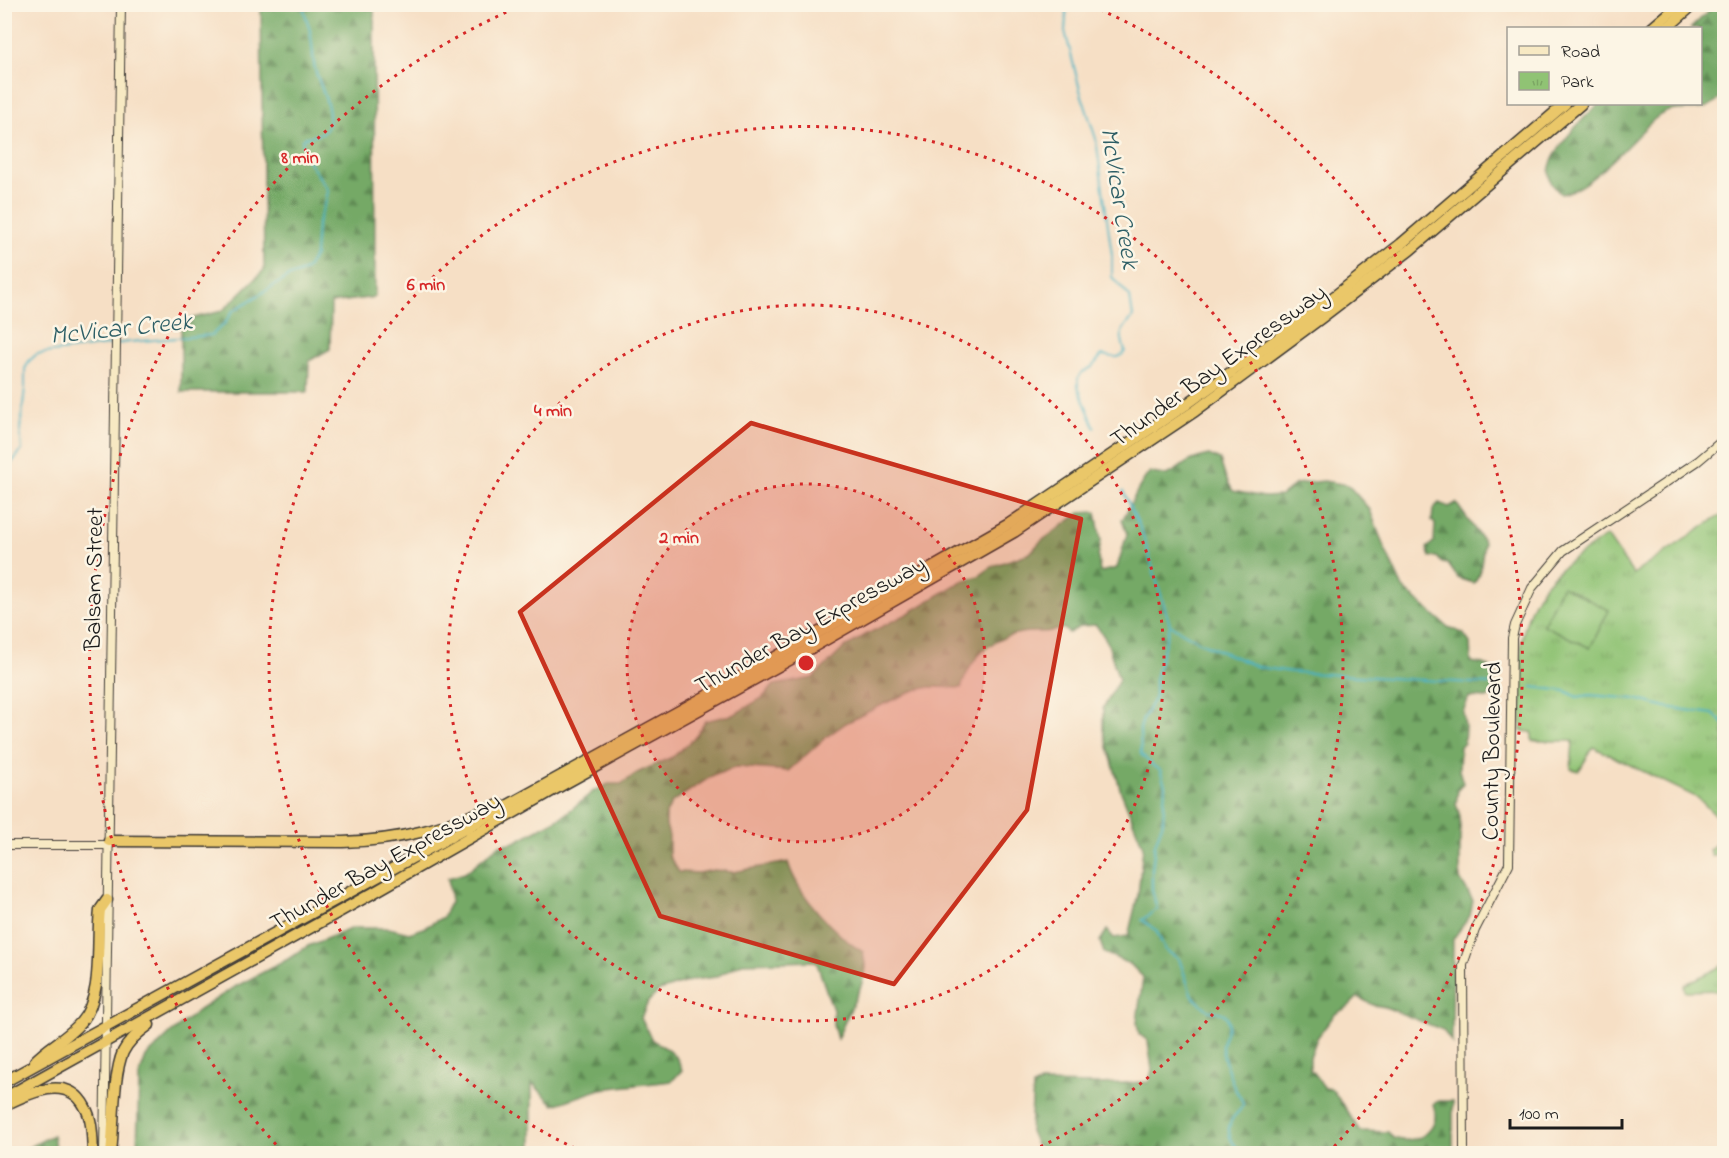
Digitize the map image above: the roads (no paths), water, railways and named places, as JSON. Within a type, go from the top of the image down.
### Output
[{"type":"highway","points":[[1653,27],[1680,4]]},
{"type":"highway","points":[[1668,27],[1695,4]]},
{"type":"highway","name":"Thunder Bay Expressway","points":[[4,1082],[549,784],[1009,524],[1187,404],[1317,310],[1401,244],[1564,105]]},
{"type":"highway","name":"Thunder Bay Expressway","points":[[4,1098],[811,648],[1014,532],[1177,423],[1321,318],[1410,250],[1580,105]]},
{"type":"highway","points":[[108,843],[343,842],[391,839],[419,834],[451,824],[549,784]]},
{"type":"highway","points":[[25,1071],[41,1054],[76,1028],[88,1013],[95,987],[100,910],[108,900]]},
{"type":"highway","points":[[111,1154],[118,1072],[122,1053],[140,1031],[212,982]]},
{"type":"highway","points":[[4,1105],[50,1087],[70,1092],[85,1107],[91,1129],[93,1154]]},
{"type":"main road","name":"Balsam Street","points":[[104,1154],[121,4]]},
{"type":"main road","name":"County Boulevard","points":[[1464,1154],[1463,965],[1475,930],[1509,864],[1512,638],[1515,625],[1532,588],[1563,551],[1698,461],[1725,439]]},
{"type":"main road","points":[[4,845],[108,843]]},
{"type":"waterway","name":"McVicar Creek","points":[[4,472],[22,450],[20,429],[25,369],[29,361],[37,354],[130,342],[212,335],[225,323],[233,311],[288,277],[306,270],[315,255],[317,225],[328,190],[305,156],[302,139],[325,131],[329,122],[329,114],[326,98],[315,69],[310,32],[303,4]]},
{"type":"waterway","name":"McVicar Creek","points":[[1067,4],[1065,31],[1080,90],[1096,139],[1112,255],[1112,277],[1130,297],[1133,317],[1122,332],[1125,351],[1123,354],[1115,357],[1102,355],[1078,378],[1078,387],[1095,428]]},
{"type":"waterway","name":"McVicar Creek","points":[[1123,491],[1142,532],[1170,625],[1155,679],[1155,697],[1140,729],[1141,754],[1160,770],[1165,785],[1163,822],[1155,844],[1152,870],[1152,890],[1157,909],[1142,920],[1156,930],[1165,950],[1179,959],[1192,996],[1209,1011],[1222,1013],[1228,1020],[1222,1047],[1234,1087],[1243,1104],[1232,1119],[1229,1133],[1236,1147],[1243,1154]]},
{"type":"waterway","points":[[1170,625],[1202,643],[1258,667],[1292,672],[1489,684]]},
{"type":"waterway","points":[[1532,687],[1566,691],[1577,697],[1590,695],[1635,699],[1666,707],[1713,714],[1724,724]]}]
